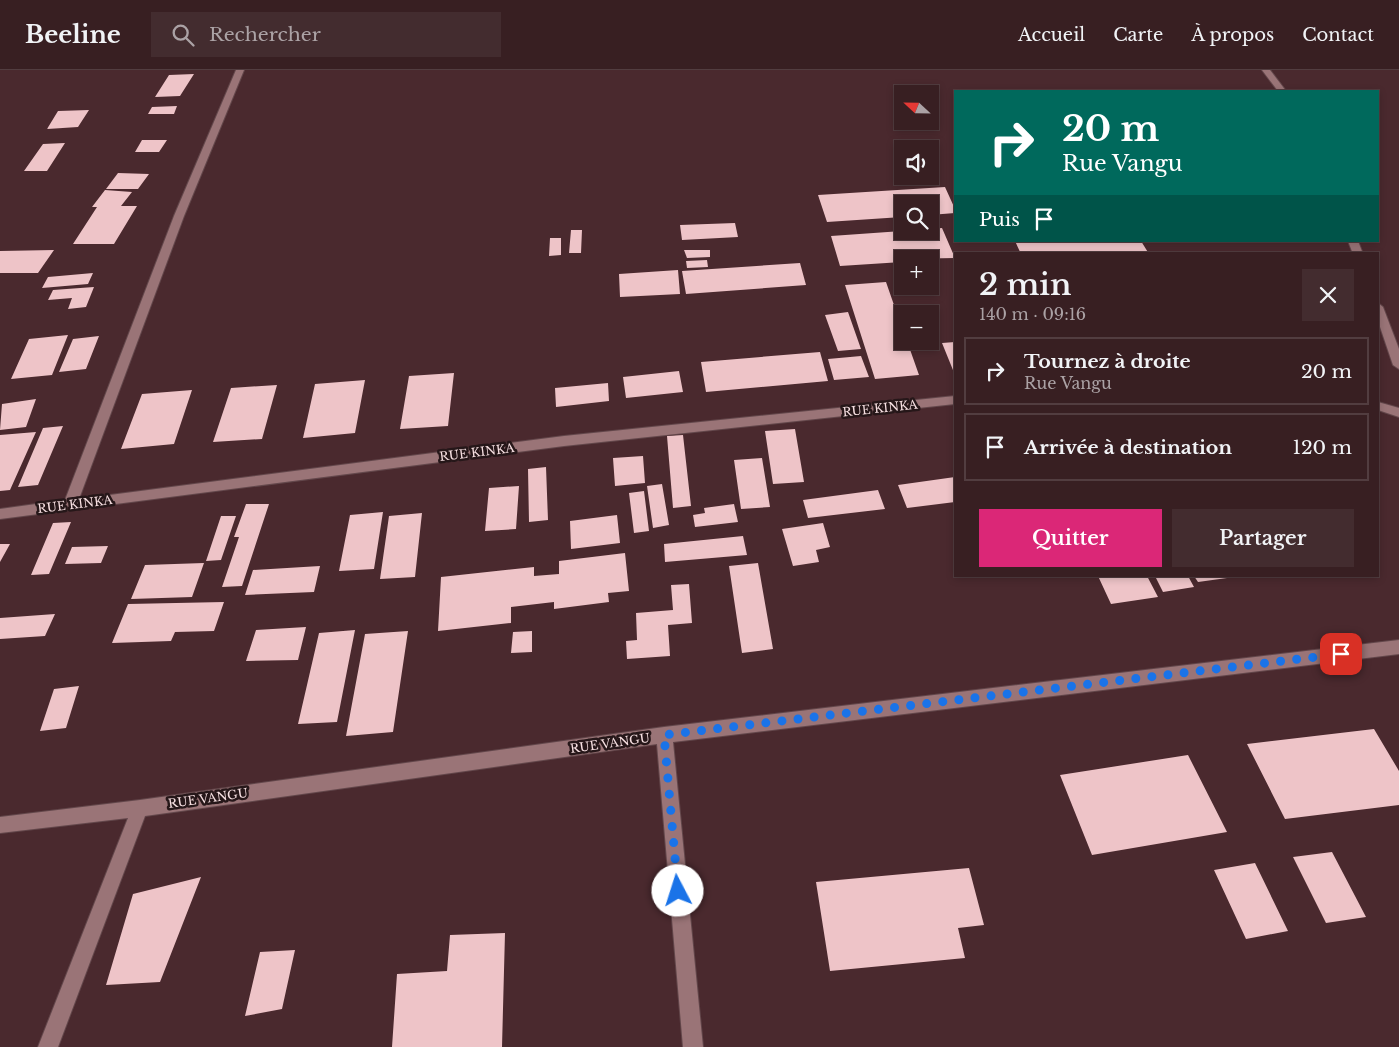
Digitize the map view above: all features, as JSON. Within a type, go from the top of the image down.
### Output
[{"type":"street","points":[[70,505],[179,216],[240,70]]},
{"type":"street","points":[[1266,70],[1281,90]]},
{"type":"street","points":[[1379,310],[1399,365]]},
{"type":"street","name":"RUE KINKA","points":[[0,514],[564,441],[954,400]]},
{"type":"street","points":[[1379,406],[1399,414]]},
{"type":"street","name":"RUE VANGU","points":[[0,825],[140,808],[664,735],[1399,647]]},
{"type":"street","points":[[664,735],[693,1047]]},
{"type":"street","points":[[48,1047],[140,808]]},
{"type":"building","points":[[194,74],[180,96],[155,97],[169,75]]},
{"type":"building","points":[[177,106],[174,114],[148,114],[152,107]]},
{"type":"building","points":[[89,110],[78,127],[47,129],[58,111]]},
{"type":"building","points":[[142,140],[167,140],[159,152],[135,152]]},
{"type":"building","points":[[65,143],[47,171],[24,171],[43,144]]},
{"type":"building","points":[[118,173],[149,174],[138,189],[106,189]]},
{"type":"building","points":[[945,187],[954,207],[954,213],[939,214],[939,195],[894,195],[894,218],[827,222],[818,195]]},
{"type":"building","points":[[105,190],[132,192],[121,206],[137,206],[114,244],[73,244],[97,207],[92,207]]},
{"type":"building","points":[[735,223],[738,237],[682,240],[680,225]]},
{"type":"building","points":[[939,228],[942,228],[954,258],[939,258],[939,250],[894,250],[894,263],[840,266],[831,236],[894,232],[894,240],[939,240]]},
{"type":"building","points":[[571,230],[582,230],[581,253],[569,253]]},
{"type":"building","points":[[550,238],[561,238],[561,255],[549,256]]},
{"type":"building","points":[[1015,242],[1142,242],[1148,252],[1020,252]]},
{"type":"building","points":[[54,250],[38,273],[0,273],[0,251]]},
{"type":"building","points":[[684,250],[710,250],[710,257],[687,258]]},
{"type":"building","points":[[707,260],[708,267],[687,268],[686,261]]},
{"type":"building","points":[[800,263],[806,285],[686,294],[682,271]]},
{"type":"building","points":[[678,270],[680,294],[620,297],[619,274]]},
{"type":"building","points":[[93,273],[88,284],[42,288],[48,277]]},
{"type":"building","points":[[886,282],[894,305],[894,350],[910,350],[919,375],[875,379],[845,285]]},
{"type":"building","points":[[94,287],[86,307],[68,309],[72,298],[48,300],[53,290]]},
{"type":"building","points":[[848,312],[861,349],[838,351],[825,315]]},
{"type":"building","points":[[68,335],[52,375],[11,379],[29,339]]},
{"type":"building","points":[[99,336],[86,369],[59,372],[73,339]]},
{"type":"building","points":[[954,342],[954,373],[942,343]]},
{"type":"building","points":[[820,352],[828,381],[706,392],[701,362]]},
{"type":"building","points":[[861,356],[869,377],[834,380],[828,359]]},
{"type":"building","points":[[679,371],[683,392],[626,398],[623,377]]},
{"type":"building","points":[[454,373],[448,426],[400,429],[409,376]]},
{"type":"building","points":[[365,380],[355,433],[303,438],[315,384]]},
{"type":"building","points":[[608,383],[609,401],[556,407],[555,388]]},
{"type":"building","points":[[277,385],[262,439],[213,442],[231,388]]},
{"type":"building","points":[[192,390],[174,444],[121,449],[142,394]]},
{"type":"building","points":[[36,399],[26,427],[0,430],[2,404]]},
{"type":"building","points":[[63,426],[38,485],[18,487],[43,428]]},
{"type":"building","points":[[795,429],[804,482],[773,484],[765,431]]},
{"type":"building","points":[[36,432],[10,490],[0,491],[0,435]]},
{"type":"building","points":[[683,435],[691,506],[673,508],[667,436]]},
{"type":"building","points":[[643,456],[645,483],[615,486],[613,458]]},
{"type":"building","points":[[762,458],[770,507],[741,509],[734,460]]},
{"type":"building","points":[[546,467],[548,520],[529,522],[528,469]]},
{"type":"building","points":[[954,477],[954,502],[907,508],[898,485]]},
{"type":"building","points":[[662,484],[669,525],[653,528],[647,486]]},
{"type":"building","points":[[519,486],[516,529],[485,531],[489,488]]},
{"type":"building","points":[[878,490],[885,509],[808,518],[803,500]]},
{"type":"building","points":[[644,491],[649,531],[634,533],[629,493]]},
{"type":"building","points":[[246,504],[269,504],[242,586],[222,587],[239,537],[234,537]]},
{"type":"building","points":[[734,504],[738,522],[695,527],[693,515],[705,513],[704,508]]},
{"type":"building","points":[[383,512],[374,569],[339,571],[350,515]]},
{"type":"building","points":[[422,513],[415,577],[380,579],[389,516]]},
{"type":"building","points":[[617,515],[620,543],[571,549],[570,521]]},
{"type":"building","points":[[221,516],[236,516],[221,560],[206,561]]},
{"type":"building","points":[[71,522],[49,574],[31,575],[53,523]]},
{"type":"building","points":[[823,523],[830,547],[816,550],[819,562],[793,566],[782,529]]},
{"type":"building","points":[[743,536],[747,555],[665,562],[664,544]]},
{"type":"building","points":[[0,544],[10,544],[0,562]]},
{"type":"building","points":[[108,546],[101,563],[65,564],[72,547]]},
{"type":"building","points":[[625,553],[629,591],[608,593],[609,602],[554,609],[554,602],[511,607],[511,623],[438,631],[441,577],[534,567],[534,576],[559,574],[559,561]]},
{"type":"building","points":[[204,563],[192,597],[131,599],[145,565]]},
{"type":"building","points":[[758,563],[773,649],[742,653],[729,566]]},
{"type":"building","points":[[320,566],[314,592],[245,595],[253,570]]},
{"type":"building","points":[[1098,577],[1148,577],[1158,597],[1111,604]]},
{"type":"building","points":[[1156,577],[1189,577],[1194,587],[1163,592]]},
{"type":"building","points":[[1195,577],[1227,578],[1198,582]]},
{"type":"building","points":[[689,584],[692,623],[668,625],[670,656],[627,659],[626,641],[637,640],[636,613],[673,610],[671,585]]},
{"type":"building","points":[[224,602],[214,631],[175,632],[171,641],[112,643],[128,604]]},
{"type":"building","points":[[55,614],[45,636],[0,639],[0,618]]},
{"type":"building","points":[[306,627],[298,660],[246,661],[256,630]]},
{"type":"building","points":[[355,630],[337,722],[298,724],[319,633]]},
{"type":"building","points":[[408,631],[393,732],[346,736],[365,634]]},
{"type":"building","points":[[532,631],[532,652],[511,653],[513,632]]},
{"type":"building","points":[[79,686],[66,728],[40,731],[54,689]]},
{"type":"building","points":[[1374,729],[1399,771],[1399,805],[1285,819],[1247,744]]},
{"type":"building","points":[[1188,755],[1227,832],[1092,855],[1060,775]]},
{"type":"building","points":[[1332,852],[1366,917],[1326,923],[1293,857]]},
{"type":"building","points":[[1255,863],[1288,931],[1246,939],[1214,870]]},
{"type":"building","points":[[969,868],[984,925],[958,928],[965,958],[830,971],[816,882]]},
{"type":"building","points":[[201,877],[160,982],[106,985],[133,894]]},
{"type":"building","points":[[505,933],[502,1047],[392,1047],[397,974],[447,971],[450,935]]},
{"type":"building","points":[[295,950],[282,1009],[245,1016],[260,952]]},
{"type":"route","points":[[678,891],[664,735],[1341,654]]}]
